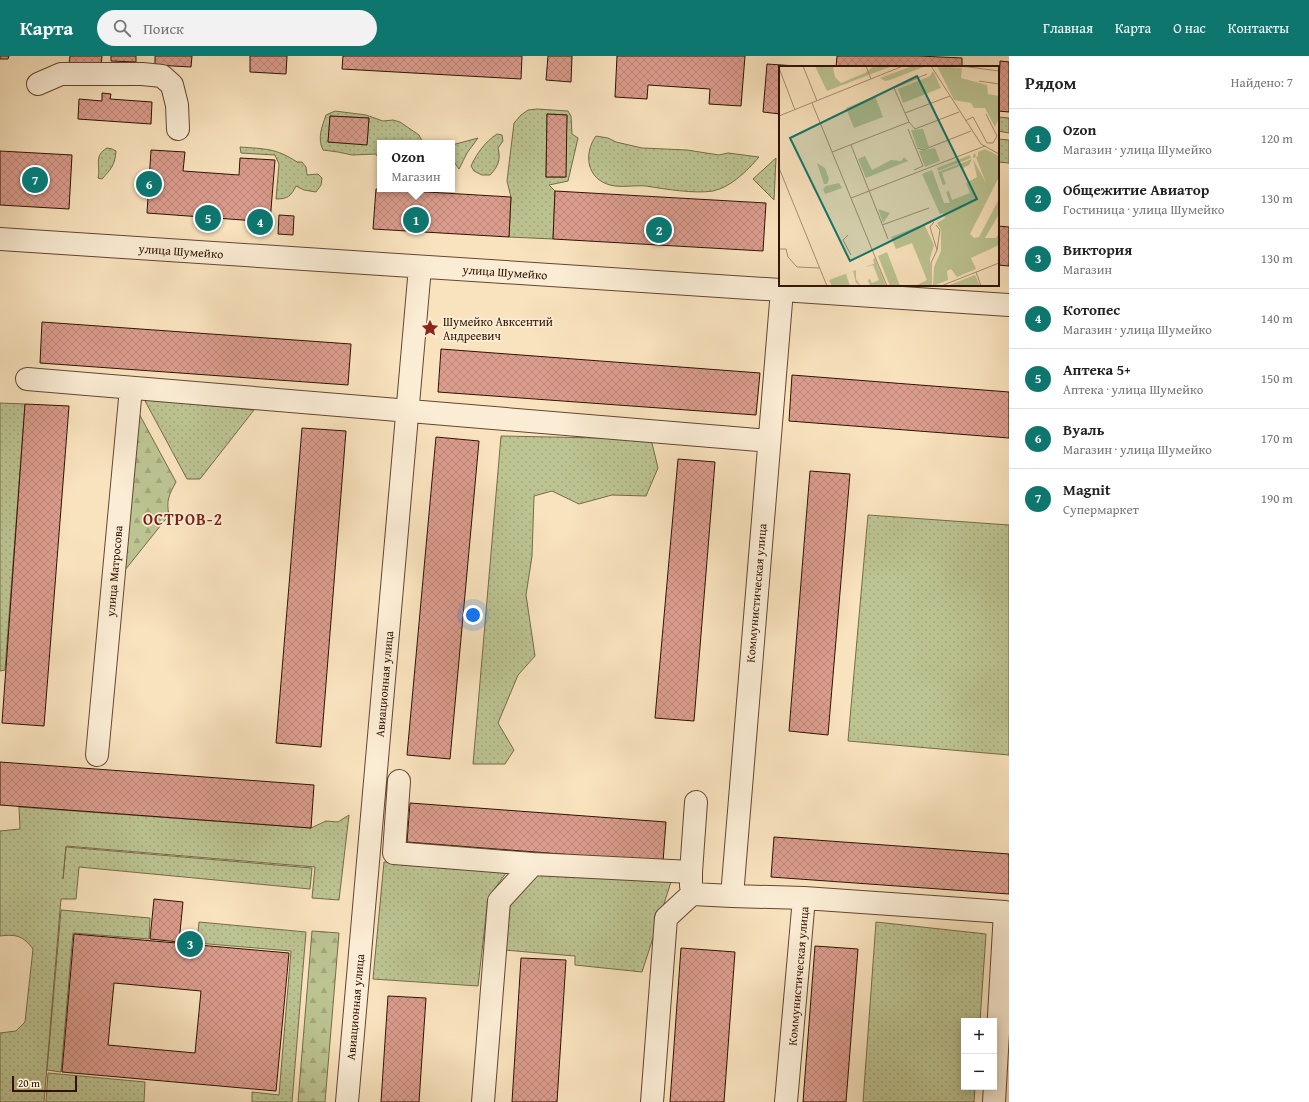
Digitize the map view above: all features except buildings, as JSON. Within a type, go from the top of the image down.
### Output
[{"type":"street","points":[[38,84],[61,74],[142,74],[162,76],[172,85],[177,106],[178,129]]},
{"type":"street","name":"улица Шумейко","points":[[0,239],[1009,305]]},
{"type":"street","name":"Авиационная улица","points":[[347,1102],[420,267]]},
{"type":"street","name":"Коммунистическая улица","points":[[732,896],[782,290]]},
{"type":"street","points":[[27,379],[769,441]]},
{"type":"street","name":"улица Матросова","points":[[97,755],[131,388]]},
{"type":"street","points":[[399,781],[394,852],[533,864],[691,872]]},
{"type":"street","points":[[652,1102],[666,918],[692,894],[691,872],[696,802]]},
{"type":"street","points":[[483,1102],[499,901],[533,864]]},
{"type":"street","name":"Коммунистическая улица","points":[[692,894],[804,898],[786,1102]]},
{"type":"street","points":[[804,898],[1005,912],[994,1102]]},
{"type":"green space","points":[[537,109],[568,111],[571,116],[572,134],[578,138],[568,181],[549,185],[555,191],[553,239],[509,237],[511,197],[507,181],[514,123],[528,110]],"holes":[[[547,114],[567,115],[565,177],[546,177]]]},
{"type":"green space","points":[[335,111],[366,115],[383,121],[393,120],[400,122],[419,135],[422,140],[377,140],[377,156],[376,154],[352,155],[323,150],[320,141],[326,115]],"holes":[[[330,116],[369,118],[367,144],[328,142]]]},
{"type":"green space","points":[[999,117],[1009,118],[1009,133],[999,131]]},
{"type":"green space","points":[[497,134],[502,135],[503,141],[498,148],[498,163],[490,175],[482,175],[474,171],[471,166],[482,148]]},
{"type":"green space","points":[[596,136],[642,148],[687,150],[719,155],[728,153],[759,157],[744,173],[732,182],[713,191],[688,192],[646,186],[614,186],[602,182],[592,172],[589,150]]},
{"type":"green space","points":[[478,138],[467,153],[459,169],[455,163],[455,144]]},
{"type":"green space","points":[[999,139],[1009,140],[1009,163],[999,162]]},
{"type":"green space","points":[[240,147],[270,150],[290,157],[297,162],[302,162],[306,167],[307,175],[318,174],[322,178],[321,185],[316,192],[304,190],[296,186],[289,196],[276,199],[279,164],[275,155],[241,153]]},
{"type":"green space","points":[[107,148],[116,151],[115,160],[102,179],[98,178],[98,162],[100,154]]},
{"type":"green space","points":[[776,158],[774,200],[753,179]]},
{"type":"green space","points":[[144,399],[254,410],[200,479],[187,479]]},
{"type":"green space","points":[[0,403],[25,404],[5,670],[0,671]]},
{"type":"green space","points":[[137,410],[176,482],[169,498],[169,515],[121,575]]},
{"type":"green space","points":[[501,436],[651,439],[658,468],[646,496],[612,495],[579,504],[552,491],[534,496],[532,556],[526,595],[535,656],[518,675],[498,723],[514,750],[505,764],[473,764]]},
{"type":"green space","points":[[868,515],[1009,525],[1009,755],[848,741]]},
{"type":"green space","points":[[19,807],[311,828],[326,821],[338,822],[349,815],[339,900],[312,898],[315,867],[66,846],[63,879],[66,847],[312,868],[310,889],[79,867],[76,899],[61,899],[44,1102],[0,1102],[0,1033],[16,1031],[25,1022],[33,949],[26,941],[19,937],[11,935],[0,936],[0,831],[20,829]]},
{"type":"green space","points":[[384,862],[506,873],[488,898],[478,986],[373,979]]},
{"type":"green space","points":[[539,873],[671,882],[642,972],[575,965],[575,956],[504,950],[507,904]]},
{"type":"green space","points":[[61,910],[150,918],[149,939],[73,933],[61,1072],[47,1070]]},
{"type":"green space","points":[[199,922],[306,932],[292,1102],[252,1102],[252,1092],[279,1095],[291,951],[197,943]]},
{"type":"green space","points":[[876,922],[986,934],[980,1018],[961,1018],[961,1090],[975,1090],[974,1102],[863,1102]]},
{"type":"green space","points":[[312,931],[339,933],[325,1102],[298,1102]]},
{"type":"green space","points":[[48,1073],[145,1082],[144,1102],[46,1102]]},
{"type":"place","name":"Magnit","points":[[35,180]]},
{"type":"place","name":"Вуаль","points":[[149,184]]},
{"type":"place","name":"Аптека 5+","points":[[208,218]]},
{"type":"place","name":"Ozon","points":[[416,220]]},
{"type":"place","name":"Котопес","points":[[260,222]]},
{"type":"place","name":"Общежитие Авиатор","points":[[659,230]]},
{"type":"place","name":"Шумейко Авксентий Андреевич","points":[[430,328]]},
{"type":"place","name":"Виктория","points":[[190,944]]},
{"type":"district","name":"ОСТРОВ-2","points":[[183,519]]}]
